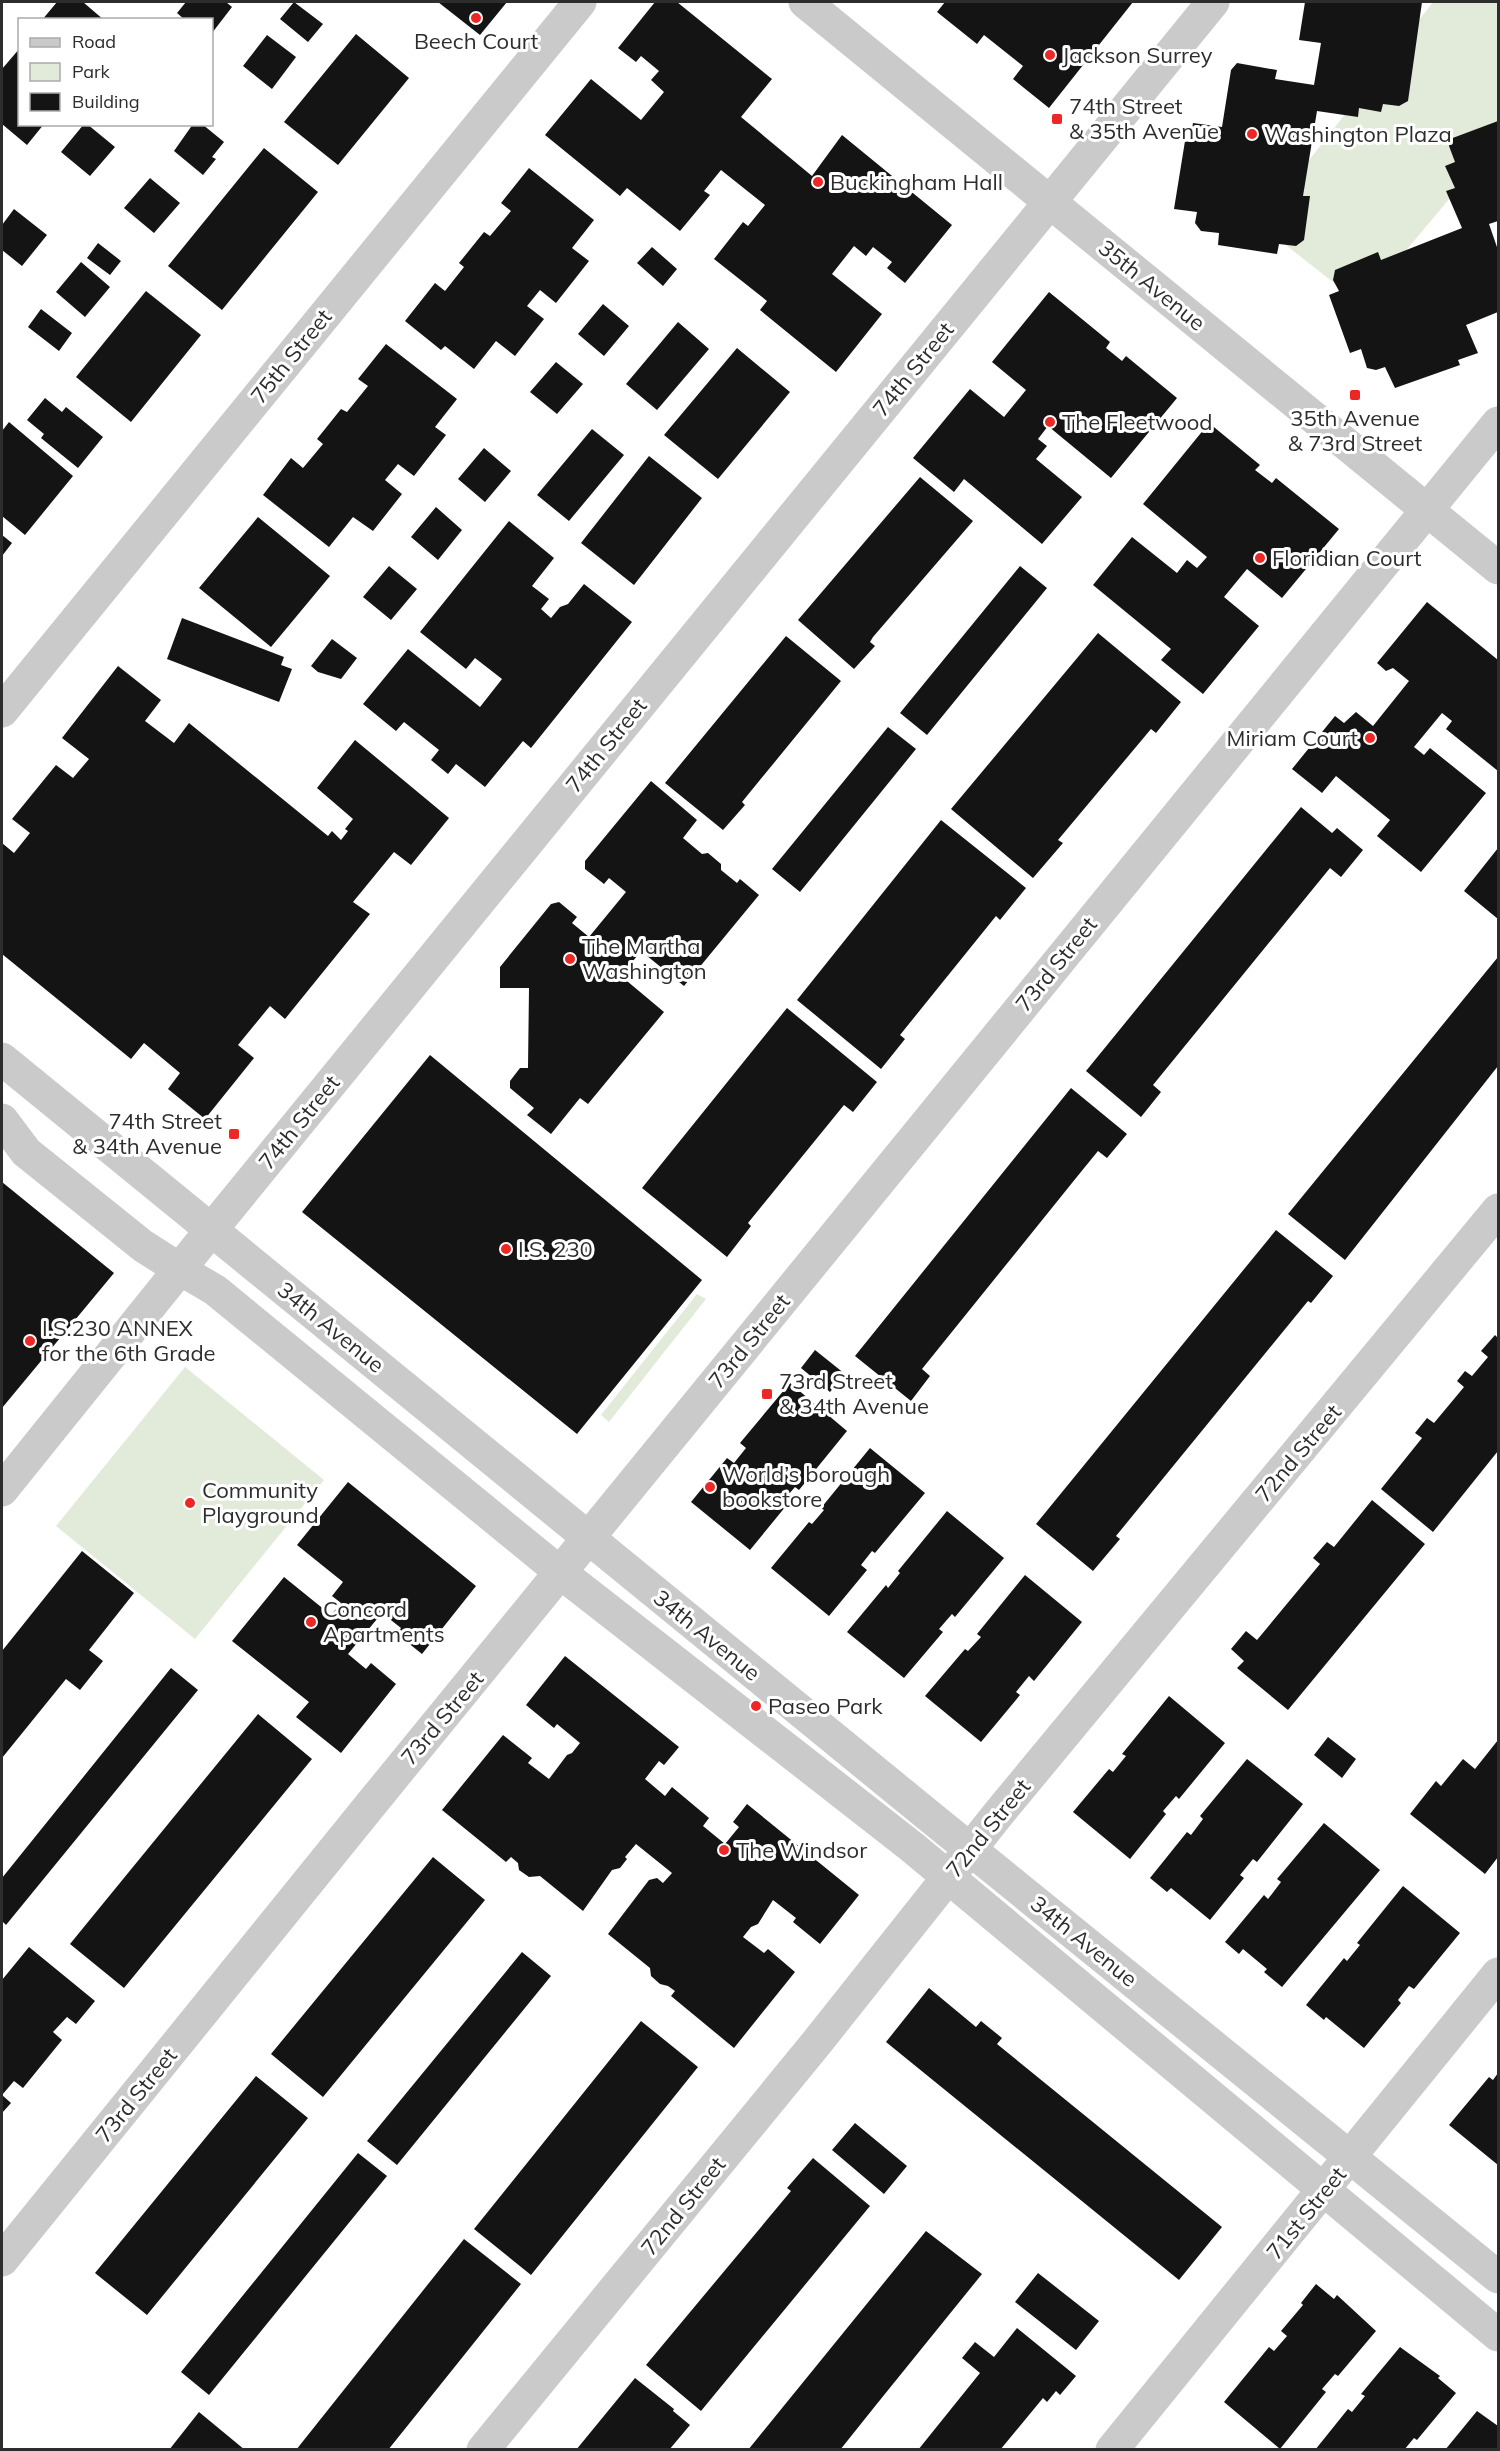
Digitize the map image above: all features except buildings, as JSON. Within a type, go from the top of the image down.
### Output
[{"type":"street","name":"75th Street","points":[[2,711],[580,2]]},
{"type":"street","name":"35th Avenue","points":[[805,2],[1498,568]]},
{"type":"street","name":"74th Street","points":[[2,1490],[212,1228],[1213,2]]},
{"type":"street","name":"73rd Street","points":[[2,2260],[1498,423]]},
{"type":"street","name":"34th Avenue","points":[[2,1059],[1498,2277]]},
{"type":"street","name":"34th Avenue","points":[[2,1120],[26,1152],[143,1246],[215,1290],[561,1573],[948,1877],[1498,2335]]},
{"type":"street","name":"72nd Street","points":[[483,2450],[818,2041],[970,1849],[1498,1210]]},
{"type":"street","name":"71st Street","points":[[1112,2450],[1498,1974]]},
{"type":"green space","points":[[1433,2],[1498,2],[1498,141],[1361,304],[1259,224]]},
{"type":"green space","points":[[697,1294],[706,1299],[609,1422],[601,1415]]},
{"type":"green space","name":"Community Playground","points":[[185,1367],[324,1480],[195,1639],[56,1526]]},
{"type":"place","name":"Beech Court","points":[[476,18]]},
{"type":"place","name":"Jackson Surrey","points":[[1050,55]]},
{"type":"place","name":"74th Street & 35th Avenue","points":[[1057,119]]},
{"type":"place","name":"Washington Plaza","points":[[1252,134]]},
{"type":"place","name":"Buckingham Hall","points":[[818,182]]},
{"type":"place","name":"35th Avenue & 73rd Street","points":[[1355,395]]},
{"type":"place","name":"The Fleetwood","points":[[1050,422]]},
{"type":"place","name":"Floridian Court","points":[[1260,558]]},
{"type":"place","name":"Miriam Court","points":[[1370,738]]},
{"type":"place","name":"The Martha Washington","points":[[570,959]]},
{"type":"place","name":"74th Street & 34th Avenue","points":[[234,1134]]},
{"type":"place","name":"I.S. 230","points":[[506,1249]]},
{"type":"place","name":"I.S.230 ANNEX for the 6th Grade","points":[[30,1341]]},
{"type":"place","name":"73rd Street & 34th Avenue","points":[[767,1394]]},
{"type":"place","name":"World’s borough bookstore","points":[[710,1487]]},
{"type":"place","name":"Community Playground","points":[[190,1503]]},
{"type":"place","name":"Concord Apartments","points":[[311,1622]]},
{"type":"place","name":"Paseo Park","points":[[756,1706]]},
{"type":"place","name":"The Windsor","points":[[724,1850]]}]
